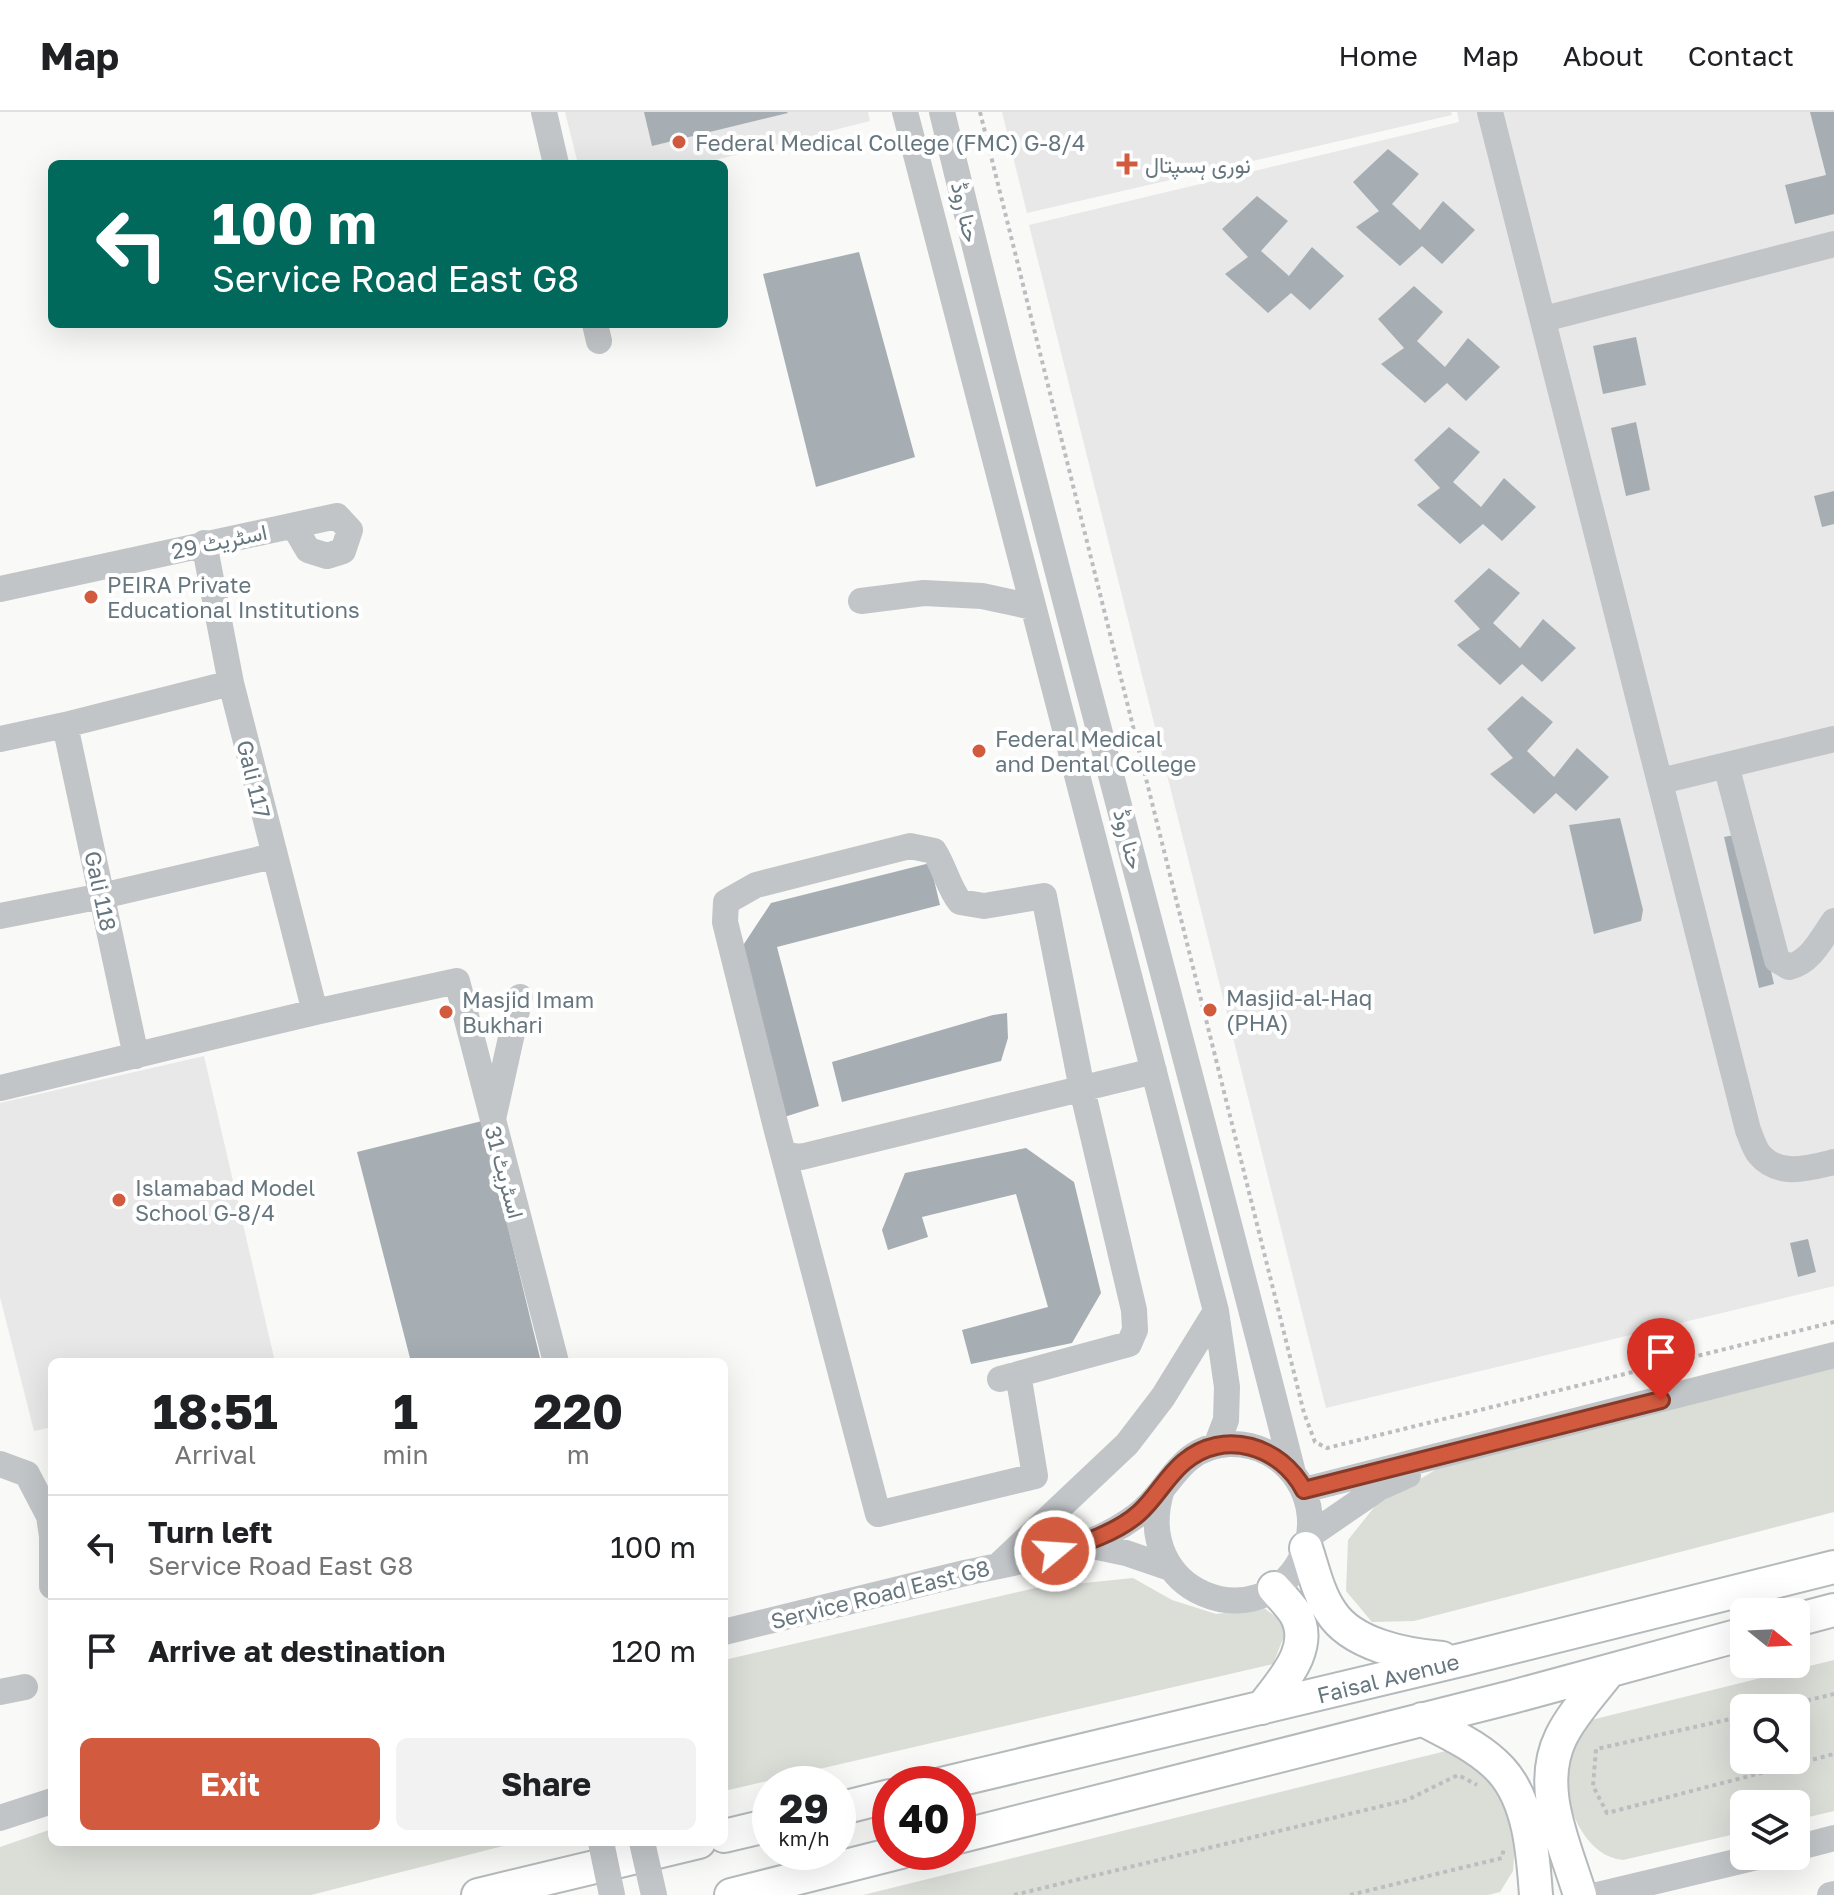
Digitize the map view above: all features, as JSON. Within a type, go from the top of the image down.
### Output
[{"type":"main road","points":[[1308,1542],[1331,1614],[1348,1629],[1375,1645],[1399,1652],[1465,1659]]},
{"type":"main road","name":"Faisal Avenue","points":[[976,1776],[1834,1567]]},
{"type":"main road","points":[[1262,1708],[1293,1666],[1301,1647],[1302,1633],[1296,1614],[1274,1588]]},
{"type":"main road","points":[[1810,1616],[1834,1610]]},
{"type":"main road","points":[[976,1832],[1730,1638]]},
{"type":"main road","points":[[1580,1895],[1552,1802],[1554,1753],[1562,1734],[1609,1671]]},
{"type":"main road","points":[[1422,1719],[1475,1748],[1501,1770],[1518,1796],[1531,1845],[1536,1895]]},
{"type":"main road","points":[[728,1835],[752,1829]]},
{"type":"main road","points":[[478,1895],[682,1846]]},
{"type":"main road","points":[[731,1895],[872,1859]]},
{"type":"street","points":[[544,112],[555,160]]},
{"type":"street","name":"حنا روڈ","points":[[905,112],[1216,1311],[1227,1387],[1226,1420],[1216,1446]]},
{"type":"street","name":"حنا روڈ","points":[[942,112],[982,278],[1299,1481]]},
{"type":"street","points":[[1490,112],[1748,1130],[1758,1154],[1777,1167],[1802,1170],[1834,1162]]},
{"type":"street","points":[[1544,319],[1834,244]]},
{"type":"street","name":"اسٹریٹ 29","points":[[0,589],[337,516],[350,530],[343,551],[327,556],[308,550],[295,528]]},
{"type":"street","name":"Gali 117","points":[[204,543],[231,683],[315,1012]]},
{"type":"street","points":[[861,601],[924,593],[982,596],[1033,607]]},
{"type":"street","points":[[1048,663],[1081,656]]},
{"type":"street","points":[[0,739],[231,683]]},
{"type":"street","name":"Gali 118","points":[[65,725],[136,1056]]},
{"type":"street","points":[[1661,781],[1834,739]]},
{"type":"street","points":[[1726,765],[1777,960],[1789,967],[1799,965],[1808,958],[1834,921]]},
{"type":"street","points":[[910,846],[934,851],[945,868],[951,891],[960,902],[984,906],[1044,896],[1082,1089],[1134,1310],[1135,1330],[1129,1344],[1009,1377],[1035,1476],[878,1514],[785,1155],[725,922],[726,902],[756,885],[910,846]]},
{"type":"street","points":[[0,916],[273,856]]},
{"type":"street","name":"اسٹریٹ 31","points":[[315,1012],[457,981],[555,1358]]},
{"type":"street","points":[[492,1123],[520,997]]},
{"type":"street","points":[[0,1088],[315,1012]]},
{"type":"street","points":[[785,1155],[801,1157],[1154,1071]]},
{"type":"street","points":[[999,1565],[1127,1444],[1163,1397],[1216,1311]]},
{"type":"street","points":[[1299,1481],[1458,1451],[1834,1355]]},
{"type":"street","points":[[1083,1544],[1137,1515],[1185,1461],[1216,1446],[1245,1445],[1272,1454],[1299,1481],[1309,1505],[1308,1542],[1294,1571],[1274,1588],[1247,1599],[1218,1599],[1191,1588],[1170,1568],[1160,1547],[1155,1524],[1162,1489]]},
{"type":"street","points":[[1308,1542],[1379,1488],[1458,1451]]},
{"type":"street","points":[[0,1464],[27,1474],[48,1514]]},
{"type":"street","points":[[1083,1544],[1126,1553],[1170,1568]]},
{"type":"street","name":"Service Road East G8","points":[[728,1631],[1083,1544]]},
{"type":"street","points":[[0,1818],[48,1802]]},
{"type":"street","points":[[1810,1844],[1834,1838]]},
{"type":"street","points":[[602,1846],[612,1895]]},
{"type":"street","points":[[643,1846],[654,1895]]},
{"type":"street","points":[[1598,1895],[1730,1863]]},
{"type":"path","points":[[980,112],[1300,1397],[1315,1442],[1327,1448],[1834,1322]]},
{"type":"path","points":[[1810,1700],[1834,1694]]},
{"type":"path","points":[[1730,1719],[1596,1749],[1593,1786],[1607,1813],[1757,1774]]},
{"type":"path","points":[[1810,1760],[1834,1754]]},
{"type":"path","points":[[1014,1895],[1407,1800],[1458,1775],[1484,1788]]},
{"type":"path","points":[[1350,1895],[1502,1858],[1505,1834]]},
{"type":"shaded area","name":"Federal Medical College (FMC) G-8/4","points":[[565,112],[868,112],[870,121],[715,160],[577,160]]},
{"type":"shaded area","name":"نوری ہسپتال","points":[[1002,112],[1451,112],[1452,115],[1027,213]]},
{"type":"shaded area","points":[[1457,112],[1834,112],[1834,1286],[1326,1408],[1029,225],[1459,122]]},
{"type":"shaded area","name":"Islamabad Model School G-8/4","points":[[204,1056],[274,1358],[48,1358],[48,1428],[34,1431],[0,1297],[0,1103]]},
{"type":"shaded area","points":[[1834,1364],[1834,1512],[1414,1621],[1372,1622],[1346,1591],[1348,1540],[1376,1505],[1437,1469]]},
{"type":"shaded area","points":[[1133,1578],[1172,1600],[1216,1614],[1264,1608],[1288,1626],[1273,1664],[832,1766],[752,1766],[752,1785],[728,1790],[728,1659],[1035,1588]]},
{"type":"shaded area","points":[[1834,1660],[1834,1811],[1810,1817],[1810,1790],[1730,1790],[1730,1835],[1623,1860],[1609,1857],[1587,1839],[1573,1812],[1566,1783],[1572,1751],[1583,1722],[1761,1678],[1810,1678],[1810,1666]]},
{"type":"shaded area","points":[[1458,1748],[1499,1780],[1517,1819],[1513,1871],[1500,1892],[1488,1895],[863,1895],[964,1870],[976,1870],[976,1867]]},
{"type":"shaded area","points":[[48,1830],[48,1846],[503,1846],[311,1895],[0,1895],[0,1847]]},
{"type":"building","name":"Federal Medical College (FMC) G-8/4","points":[[644,112],[787,112],[788,113],[652,146]]},
{"type":"building","points":[[1810,112],[1834,112],[1834,214],[1795,224],[1785,185],[1826,175]]},
{"type":"building","points":[[1388,149],[1419,174],[1392,204],[1420,230],[1443,201],[1475,230],[1442,264],[1422,246],[1400,266],[1356,227],[1379,211],[1353,182]]},
{"type":"building","points":[[1257,196],[1288,221],[1261,251],[1289,276],[1312,247],[1344,276],[1310,310],[1291,293],[1268,313],[1225,274],[1248,257],[1222,229]]},
{"type":"building","points":[[859,252],[915,457],[816,487],[763,274]]},
{"type":"building","points":[[1414,286],[1443,312],[1417,341],[1445,367],[1468,338],[1500,367],[1466,401],[1447,383],[1425,403],[1381,364],[1404,348],[1378,319]]},
{"type":"building","points":[[1636,337],[1646,385],[1603,394],[1593,346]]},
{"type":"building","points":[[1636,422],[1650,490],[1626,496],[1611,428]]},
{"type":"building","points":[[1449,427],[1480,452],[1453,482],[1481,507],[1504,478],[1536,507],[1502,541],[1483,524],[1460,544],[1417,505],[1440,488],[1414,460]]},
{"type":"building","points":[[1834,491],[1834,524],[1822,527],[1814,496]]},
{"type":"building","points":[[1489,568],[1520,593],[1493,623],[1520,648],[1543,619],[1576,648],[1542,682],[1522,664],[1500,685],[1457,645],[1480,629],[1454,601]]},
{"type":"building","points":[[1522,696],[1553,722],[1527,751],[1554,777],[1577,748],[1609,777],[1576,811],[1556,793],[1534,814],[1490,774],[1513,758],[1487,729]]},
{"type":"building","points":[[1620,818],[1643,910],[1641,921],[1594,934],[1569,825]]},
{"type":"building","points":[[1739,834],[1774,984],[1759,988],[1724,837]]},
{"type":"building","points":[[930,863],[940,905],[777,947],[819,1106],[778,1119],[740,950],[771,903]]},
{"type":"building","points":[[1007,1013],[1008,1038],[1001,1061],[842,1102],[832,1062]]},
{"type":"building","points":[[482,1121],[540,1358],[410,1358],[357,1152]]},
{"type":"building","points":[[1026,1148],[1074,1182],[1101,1293],[1072,1343],[971,1364],[962,1330],[1048,1307],[1016,1194],[922,1217],[928,1237],[888,1250],[882,1230],[905,1173]]},
{"type":"building","points":[[1808,1239],[1816,1272],[1798,1277],[1790,1243]]},
{"type":"place","name":"Federal Medical College (FMC) G-8/4","points":[[679,142]]},
{"type":"place","name":"نوری ہسپتال","points":[[1127,164]]},
{"type":"place","name":"PEIRA Private Educational Institutions","points":[[91,597]]},
{"type":"place","name":"Federal Medical and Dental College","points":[[979,751]]},
{"type":"place","name":"Masjid-al-Haq (PHA)","points":[[1210,1010]]},
{"type":"place","name":"Masjid Imam Bukhari","points":[[446,1012]]},
{"type":"place","name":"Islamabad Model School G-8/4","points":[[119,1200]]},
{"type":"route","points":[[1055,1551],[1083,1544],[1137,1515],[1185,1461],[1216,1446],[1245,1445],[1272,1454],[1293,1473],[1304,1490],[1661,1400]]}]
